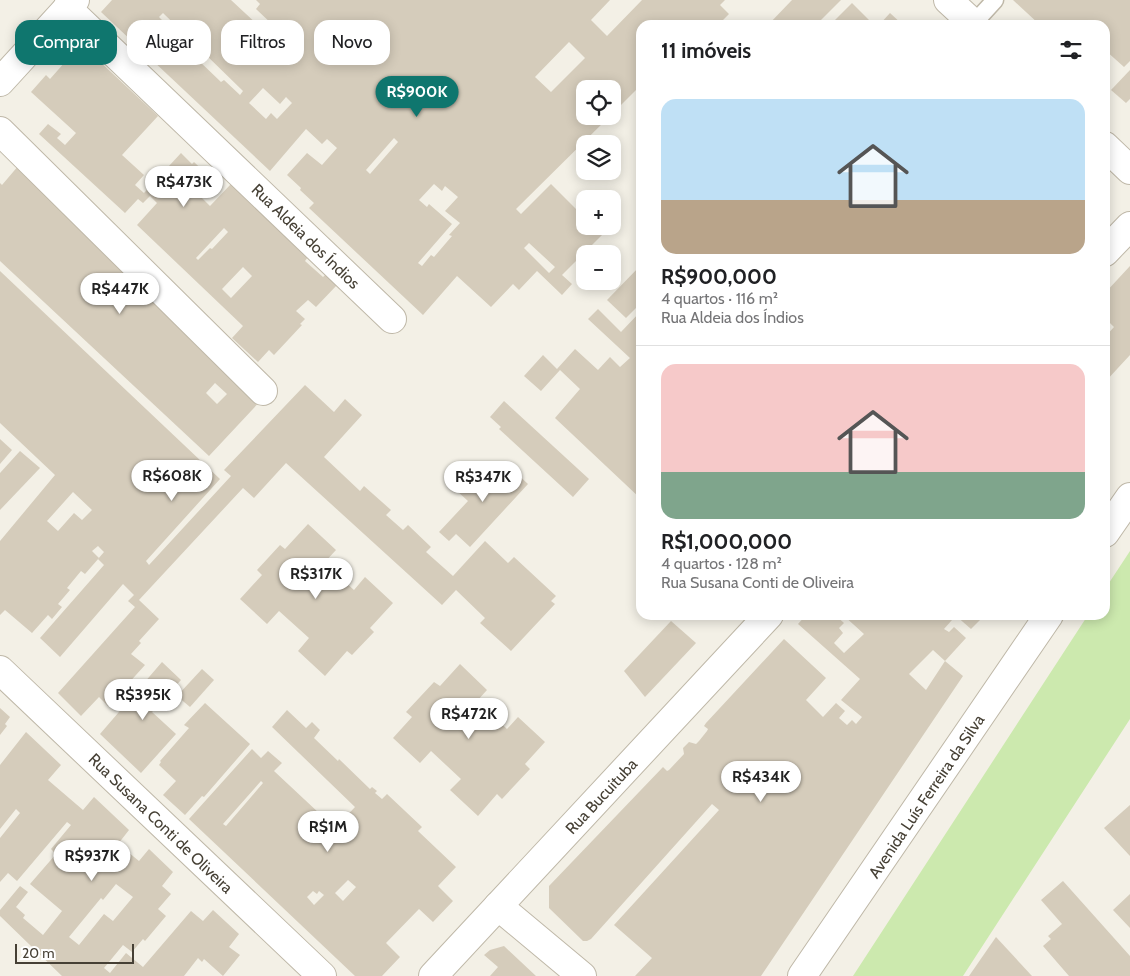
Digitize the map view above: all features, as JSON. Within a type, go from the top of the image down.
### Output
[{"type":"street","points":[[948,0],[970,20]]},
{"type":"street","points":[[0,82],[71,4]]},
{"type":"street","name":"Rua Aldeia dos Índios","points":[[71,4],[392,319]]},
{"type":"street","points":[[0,131],[263,391]]},
{"type":"street","points":[[1110,151],[1130,170]]},
{"type":"street","points":[[1110,247],[1130,226]]},
{"type":"street","points":[[1110,527],[1130,497]]},
{"type":"street","name":"Rua Bucuituba","points":[[433,976],[764,620]]},
{"type":"street","name":"Avenida Luís Ferreira da Silva","points":[[802,976],[1046,620]]},
{"type":"street","name":"Rua Susana Conti de Oliveira","points":[[0,670],[322,976]]},
{"type":"street","points":[[498,906],[582,976]]},
{"type":"lane","points":[[978,20],[995,0]]},
{"type":"green space","points":[[1130,551],[1130,719],[963,976],[853,976],[1085,620],[1110,620],[1110,581]]},
{"type":"building","points":[[112,0],[231,0],[253,20],[221,20],[221,65],[304,65],[304,20],[268,20],[256,9],[260,4],[256,0],[610,0],[591,20],[607,36],[642,0],[725,0],[720,5],[729,14],[723,20],[636,20],[636,90],[621,105],[621,80],[576,80],[576,125],[601,125],[591,135],[576,135],[576,150],[516,209],[521,214],[551,184],[576,209],[576,235],[602,235],[592,245],[576,245],[576,261],[562,275],[572,284],[562,295],[537,271],[519,290],[513,284],[491,307],[457,276],[423,315],[309,208],[314,203],[287,175],[307,153],[322,165],[337,148],[327,139],[322,144],[306,129],[270,171],[157,65],[203,65],[221,82],[224,80],[240,95],[243,91],[211,60],[211,20],[170,20],[163,13],[159,17],[162,20],[127,20],[127,36],[117,27],[117,20],[110,20],[101,12]],"holes":[[[569,42],[585,58],[551,92],[535,77]],[[263,88],[280,104],[286,97],[292,103],[277,119],[271,113],[266,119],[249,103]],[[394,138],[398,142],[370,174],[366,170]],[[434,184],[442,191],[445,186],[458,197],[445,211],[460,223],[449,235],[452,236],[434,257],[431,255],[422,266],[418,263],[452,224],[429,204],[427,207],[419,200]],[[529,243],[555,267],[549,273],[524,248]]]},
{"type":"building","points":[[792,0],[841,0],[821,20],[773,20]]},
{"type":"building","points":[[1013,0],[1130,0],[1130,61],[1124,67],[1110,54],[1110,20],[1035,20]]},
{"type":"building","points":[[852,3],[869,20],[835,20]]},
{"type":"building","points":[[890,13],[898,20],[884,20]]},
{"type":"building","points":[[62,65],[103,65],[158,116],[122,155],[144,175],[135,185],[144,193],[181,153],[212,179],[198,194],[210,206],[231,184],[308,257],[305,261],[323,277],[326,274],[337,285],[316,307],[308,300],[296,311],[305,319],[300,324],[302,325],[274,355],[269,350],[258,362],[232,338],[243,326],[137,225],[157,203],[150,196],[143,203],[138,199],[125,213],[39,134],[48,124],[61,134],[57,138],[65,145],[76,133],[31,92],[46,75],[50,79]],"holes":[[[224,228],[228,232],[212,249],[210,248],[198,260],[196,258]],[[243,267],[252,276],[231,298],[222,289]]]},
{"type":"building","points":[[1130,70],[1130,99],[1126,103],[1111,90]]},
{"type":"building","points":[[19,165],[265,396],[209,456],[0,261],[0,183],[2,185]],"holes":[[[215,383],[227,394],[217,404],[206,393]]]},
{"type":"building","points":[[1130,266],[1130,355],[1110,377],[1110,331],[1114,327],[1110,323],[1110,288]]},
{"type":"building","points":[[636,270],[636,308],[626,318],[607,300],[617,290],[621,290],[621,286]]},
{"type":"building","points":[[0,271],[220,479],[146,561],[149,565],[231,476],[224,470],[305,385],[334,412],[345,399],[362,415],[324,457],[360,491],[364,486],[391,510],[386,515],[403,530],[408,525],[431,547],[426,552],[453,576],[485,541],[508,563],[514,557],[556,596],[551,601],[555,604],[511,651],[480,623],[485,618],[456,590],[442,605],[286,463],[254,498],[243,488],[139,600],[159,619],[139,641],[141,643],[131,654],[145,665],[108,706],[99,697],[81,716],[58,693],[135,607],[128,601],[134,595],[123,584],[60,657],[40,638],[104,565],[98,559],[85,574],[81,571],[67,588],[70,590],[58,604],[62,607],[52,619],[48,615],[32,633],[5,610],[0,615],[0,541],[55,475],[0,423]],"holes":[[[73,492],[92,510],[82,520],[74,513],[58,531],[47,521]],[[98,546],[104,552],[99,558],[92,551]]]},
{"type":"building","points":[[598,309],[621,332],[636,316],[636,494],[555,418],[580,389],[560,370],[541,391],[524,376],[543,355],[557,369],[575,349],[598,370],[610,357],[620,367],[630,358],[588,319]]},
{"type":"building","points":[[504,401],[589,479],[573,497],[499,429],[501,427],[490,417]]},
{"type":"building","points":[[0,439],[12,450],[0,464]]},
{"type":"building","points":[[20,451],[40,468],[0,510],[0,473]]},
{"type":"building","points":[[487,464],[507,479],[514,471],[528,484],[470,547],[456,534],[449,541],[439,532],[468,501],[457,491],[477,469]]},
{"type":"building","points":[[308,524],[336,550],[324,563],[354,590],[365,577],[393,603],[370,628],[374,632],[352,655],[347,651],[325,676],[298,651],[309,638],[279,611],[267,624],[240,599],[262,575],[257,570],[280,545],[285,549]]},
{"type":"building","points":[[802,620],[841,620],[844,623],[839,628],[843,633],[834,643],[844,653],[864,634],[849,620],[952,620],[944,629],[949,632],[954,627],[966,638],[945,661],[963,676],[761,976],[635,976],[652,958],[614,925],[719,810],[712,804],[591,939],[587,941],[583,941],[549,908],[549,886],[663,767],[667,771],[669,770],[684,754],[683,748],[689,742],[696,744],[699,741],[708,729],[704,726],[706,723],[784,639],[826,678],[806,700],[823,717],[836,703],[845,711],[839,718],[847,725],[852,720],[856,724],[862,717],[841,700],[860,679],[798,624]],"holes":[[[933,650],[945,661],[926,690],[909,674]]]},
{"type":"building","points":[[961,620],[980,620],[971,629]]},
{"type":"building","points":[[671,621],[696,643],[645,697],[624,671]]},
{"type":"building","points":[[162,662],[181,680],[152,712],[176,734],[141,773],[100,734]]},
{"type":"building","points":[[460,664],[487,690],[477,701],[507,729],[518,717],[545,742],[525,764],[530,769],[502,799],[497,794],[478,816],[450,790],[461,779],[431,751],[420,763],[393,738],[412,717],[406,712],[434,682],[440,686]]},
{"type":"building","points":[[202,669],[214,680],[190,707],[177,696]]},
{"type":"building","points":[[205,703],[250,744],[204,797],[202,796],[185,815],[163,795],[176,781],[159,765],[160,761],[189,728],[184,725]]},
{"type":"building","points":[[0,708],[10,717],[5,724],[7,726],[0,735]]},
{"type":"building","points":[[287,710],[306,728],[312,722],[320,730],[314,738],[370,789],[372,787],[377,791],[375,793],[382,799],[387,794],[422,827],[418,831],[456,867],[438,886],[453,901],[433,922],[419,909],[386,943],[400,957],[382,976],[355,976],[189,819],[252,749],[261,758],[268,751],[282,763],[274,771],[335,828],[355,807],[272,727]],"holes":[[[261,781],[263,783],[226,826],[223,824]],[[348,880],[356,887],[343,901],[335,893]],[[313,891],[317,894],[319,891],[324,895],[314,905],[307,897]]]},
{"type":"building","points":[[26,732],[61,765],[48,780],[83,810],[94,797],[129,830],[118,844],[139,861],[149,849],[173,872],[162,886],[171,894],[158,909],[166,916],[145,941],[143,939],[132,952],[123,945],[104,968],[110,973],[126,953],[143,967],[191,911],[203,921],[213,910],[239,934],[229,947],[240,955],[223,976],[204,959],[202,962],[198,958],[184,976],[62,976],[0,916],[0,910],[20,886],[28,892],[16,907],[25,915],[23,918],[43,935],[62,911],[30,884],[56,854],[51,849],[71,825],[67,822],[17,881],[8,873],[0,882],[0,838],[20,813],[16,809],[0,829],[0,765]],"holes":[[[116,884],[133,897],[113,921],[104,914],[79,945],[69,937],[101,898],[103,900]]]},
{"type":"building","points":[[1130,805],[1130,856],[1104,828]]},
{"type":"building","points":[[1063,881],[1130,956],[1130,976],[1069,976],[1043,946],[1051,939],[1048,936],[1062,924],[1041,900]]},
{"type":"building","points":[[1130,894],[1130,928],[1113,910]]},
{"type":"building","points":[[996,937],[1032,976],[969,976]]},
{"type":"building","points":[[504,946],[536,976],[490,976],[498,967],[484,955],[490,950]]}]
